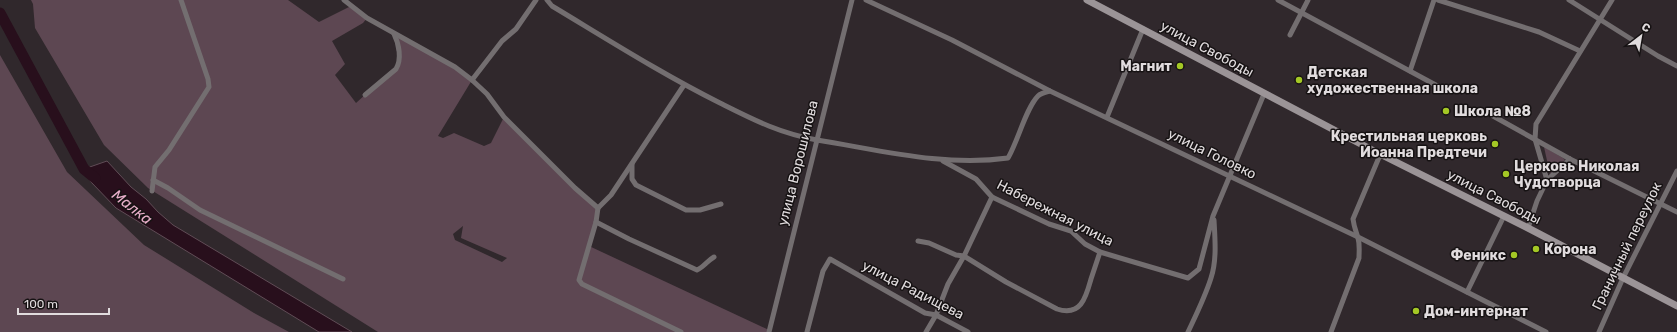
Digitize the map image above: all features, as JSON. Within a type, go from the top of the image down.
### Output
[{"type":"main road","name":"улица Свободы","points":[[1087,0],[1380,155],[1528,228],[1677,306]]},
{"type":"street","points":[[152,190],[155,167],[169,150],[209,87],[208,79],[181,0]]},
{"type":"street","points":[[344,0],[367,18],[455,67],[472,80],[487,94],[504,117],[575,188],[598,208]]},
{"type":"street","points":[[472,80],[502,41],[516,29],[536,0]]},
{"type":"street","name":"Набережная улица","points":[[546,0],[552,6],[684,85],[767,127],[817,140],[941,160],[987,161],[1008,158],[1014,149],[1032,105],[1039,95],[1050,91]]},
{"type":"street","name":"улица Ворошилова","points":[[768,332],[852,0]]},
{"type":"street","name":"улица Головко","points":[[866,0],[952,40],[1050,91],[1358,237],[1546,332]]},
{"type":"street","points":[[1278,0],[1445,90]]},
{"type":"street","points":[[1290,35],[1308,0]]},
{"type":"street","points":[[1410,71],[1434,0]]},
{"type":"street","points":[[1438,0],[1539,32],[1580,51]]},
{"type":"street","points":[[1569,0],[1599,20],[1677,66]]},
{"type":"street","points":[[1547,180],[1536,139],[1536,124],[1612,0]]},
{"type":"street","points":[[1107,117],[1143,29]]},
{"type":"street","points":[[365,95],[396,69],[399,64],[398,42],[394,34]]},
{"type":"street","points":[[681,332],[582,284],[579,280],[596,222],[598,208],[611,195],[684,85]]},
{"type":"street","points":[[1188,332],[1212,277],[1215,246],[1213,216],[1264,94]]},
{"type":"street","points":[[1494,116],[1570,158],[1677,212]]},
{"type":"street","points":[[1331,332],[1359,258],[1358,237],[1354,228],[1353,219],[1380,155]]},
{"type":"street","points":[[1528,228],[1537,201],[1547,180],[1570,158]]},
{"type":"street","name":"Набережная улица","points":[[941,160],[976,179],[992,197],[1049,224],[1070,231],[1085,244],[1100,252],[1188,278],[1199,268],[1213,216]]},
{"type":"street","points":[[632,164],[632,179],[636,185],[686,210],[700,210],[721,204]]},
{"type":"street","name":"Граничный переулок","points":[[1599,332],[1623,278],[1677,171]]},
{"type":"street","points":[[153,180],[168,188],[200,210],[343,279]]},
{"type":"street","points":[[926,332],[936,315],[948,284],[964,256],[992,197]]},
{"type":"street","points":[[1467,292],[1504,216]]},
{"type":"street","points":[[596,222],[697,270],[703,268],[708,260],[714,256]]},
{"type":"street","points":[[918,241],[929,243],[956,255],[964,256],[1006,282],[1057,309],[1070,311],[1083,302],[1100,252]]},
{"type":"street","name":"улица Радищева","points":[[807,332],[823,271],[830,259],[926,313],[936,315],[968,332]]},
{"type":"shaded area","points":[[31,0],[288,0],[319,22],[351,6],[367,18],[363,23],[332,41],[345,64],[335,75],[356,103],[399,64],[394,34],[413,43],[472,80],[438,136],[443,138],[454,133],[484,146],[491,143],[504,117],[598,208],[589,246],[769,330],[769,332],[378,332],[148,188],[104,145],[35,28],[33,4]],"holes":[[[463,226],[461,238],[507,258],[502,262],[455,240],[453,234]]]},
{"type":"shaded area","points":[[0,55],[67,172],[144,245],[254,313],[289,332],[0,332]]},
{"type":"shaded area","points":[[1544,147],[1565,160],[1550,174]]},
{"type":"water","points":[[107,161],[131,187],[173,225],[352,332],[319,332],[116,208],[91,182],[84,169]]},
{"type":"waterway","name":"Малка","points":[[0,13],[84,169],[95,178]]},
{"type":"place","name":"Магнит","points":[[1180,66]]},
{"type":"place","name":"Детская художественная школа","points":[[1299,80]]},
{"type":"place","name":"Школа №8","points":[[1446,111]]},
{"type":"place","name":"Крестильная церковь Иоанна Предтечи","points":[[1495,144]]},
{"type":"place","name":"Церковь Николая Чудотворца","points":[[1506,174]]},
{"type":"place","name":"Корона","points":[[1536,249]]},
{"type":"place","name":"Феникс","points":[[1514,255]]},
{"type":"place","name":"Дом-интернат","points":[[1416,311]]}]
